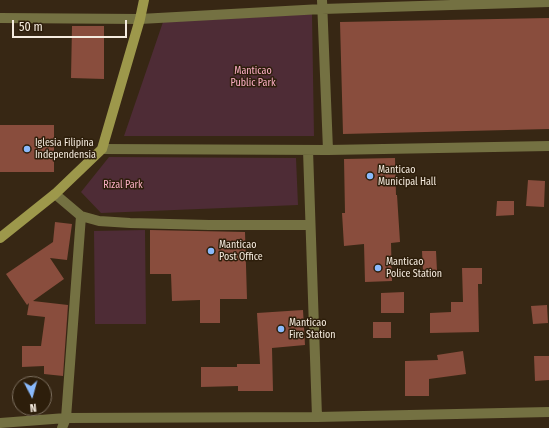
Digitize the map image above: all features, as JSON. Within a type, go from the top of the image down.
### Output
[{"type":"street","points":[[0,238],[55,194],[102,149],[140,19],[144,0]]},
{"type":"street","points":[[0,18],[140,19],[322,5],[549,2]]},
{"type":"street","points":[[322,5],[328,150]]},
{"type":"street","points":[[102,149],[328,150],[549,146]]},
{"type":"street","points":[[308,150],[317,417]]},
{"type":"street","points":[[55,194],[81,216],[99,221],[209,225],[310,225]]},
{"type":"street","points":[[62,428],[66,418],[81,216]]},
{"type":"street","points":[[0,423],[66,418],[317,417],[549,412]]},
{"type":"green space","name":"Manticao Public Park","points":[[312,14],[314,136],[124,136],[163,22]]},
{"type":"green space","name":"Rizal Park","points":[[109,157],[296,158],[298,205],[101,213],[81,192]]},
{"type":"green space","points":[[145,230],[146,324],[95,324],[94,231]]},
{"type":"building","points":[[549,18],[549,129],[343,134],[340,22]]},
{"type":"building","points":[[72,26],[104,26],[104,79],[71,78]]},
{"type":"building","name":"Iglesia Filipina Independensia","points":[[0,125],[54,125],[54,172],[0,172]]},
{"type":"building","points":[[395,158],[396,195],[400,242],[391,243],[392,281],[365,282],[364,244],[344,246],[342,213],[345,213],[344,159]]},
{"type":"building","points":[[528,180],[545,181],[544,207],[526,206]]},
{"type":"building","points":[[497,201],[514,201],[514,215],[496,216]]},
{"type":"building","points":[[55,222],[72,224],[67,260],[50,258],[64,279],[33,301],[68,305],[63,376],[44,374],[44,366],[22,367],[22,346],[41,346],[45,317],[27,315],[29,303],[27,305],[6,274],[53,242]]},
{"type":"building","points":[[150,230],[245,232],[247,299],[220,299],[220,323],[200,323],[200,300],[172,301],[171,274],[150,274]]},
{"type":"building","points":[[422,251],[436,251],[437,271],[423,271]]},
{"type":"building","points":[[462,268],[482,268],[482,284],[478,284],[479,332],[430,333],[430,313],[451,312],[451,302],[463,302]]},
{"type":"building","points":[[404,292],[404,313],[381,313],[381,293]]},
{"type":"building","points":[[547,305],[548,323],[533,324],[531,306]]},
{"type":"building","points":[[303,310],[305,345],[272,348],[273,391],[238,391],[238,386],[201,387],[201,367],[237,367],[237,364],[260,364],[257,313]]},
{"type":"building","points":[[373,322],[391,322],[391,338],[373,338]]},
{"type":"building","points":[[463,351],[466,374],[429,379],[429,396],[405,396],[405,361],[438,360],[437,355]]},
{"type":"building","points":[[534,356],[549,356],[549,380],[535,381]]},
{"type":"place","name":"Iglesia Filipina Independensia","points":[[27,149]]},
{"type":"place","name":"Manticao Municipal Hall","points":[[370,176]]},
{"type":"place","name":"Manticao Post Office","points":[[211,251]]},
{"type":"place","name":"Manticao Police Station","points":[[378,268]]},
{"type":"place","name":"Manticao Fire Station","points":[[281,329]]}]
